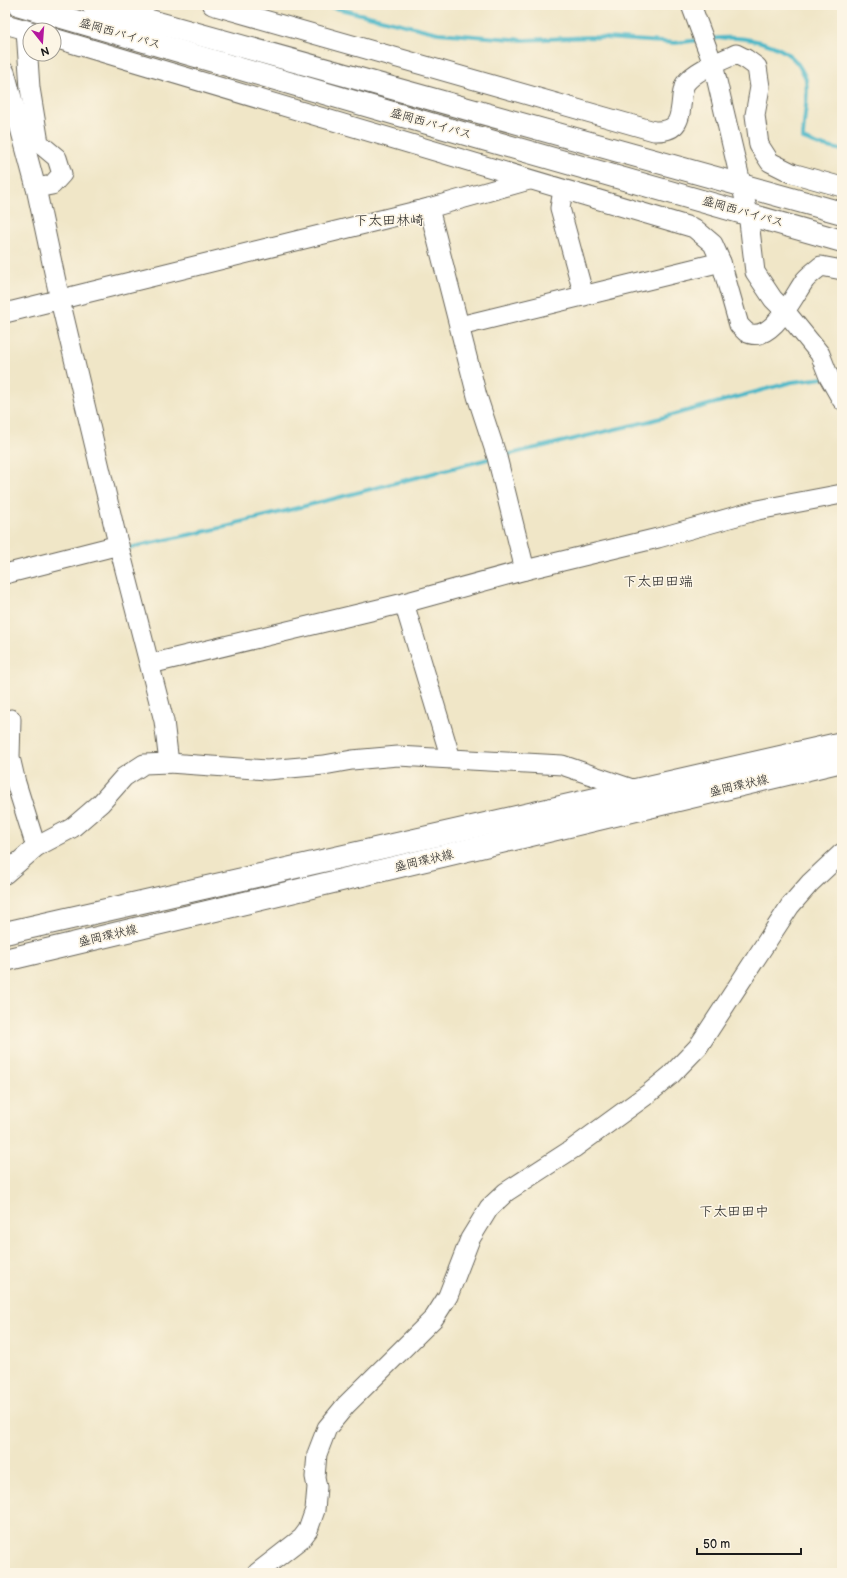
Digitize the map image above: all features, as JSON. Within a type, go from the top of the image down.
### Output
[{"type":"main road","name":"盛岡西バイパス","points":[[20,5],[842,241]]},
{"type":"main road","name":"盛岡西バイパス","points":[[93,5],[842,213]]},
{"type":"main road","name":"盛岡環状線","points":[[5,933],[842,743]]},
{"type":"main road","name":"盛岡環状線","points":[[5,960],[842,761]]},
{"type":"street","points":[[212,5],[654,131],[664,131],[676,125],[679,120],[684,86],[689,80],[713,64],[736,54],[746,58],[757,67],[760,87],[755,115],[759,145],[770,162],[792,173],[842,187]]},
{"type":"street","points":[[691,5],[713,64],[748,213],[755,272],[773,299],[785,311],[820,354],[829,377],[842,400]]},
{"type":"street","points":[[5,24],[22,28]]},
{"type":"street","points":[[62,40],[694,228],[713,244],[721,262],[739,325],[746,332],[754,334],[766,332],[785,311],[806,279],[821,266],[842,270]]},
{"type":"street","points":[[29,62],[30,88],[40,143],[57,158],[62,174],[52,185],[36,188]]},
{"type":"street","points":[[5,72],[36,188],[60,300],[119,545],[164,721],[169,763]]},
{"type":"street","points":[[5,313],[429,208],[530,180]]},
{"type":"street","points":[[563,190],[560,208],[584,296]]},
{"type":"street","points":[[429,208],[477,396],[497,457],[525,570]]},
{"type":"street","points":[[460,326],[721,262]]},
{"type":"street","points":[[150,664],[404,603],[525,570],[658,538],[758,510],[842,494]]},
{"type":"street","points":[[5,574],[119,545]]},
{"type":"street","points":[[404,603],[451,759]]},
{"type":"street","points":[[11,719],[7,758],[36,848]]},
{"type":"street","points":[[5,874],[36,848],[72,828],[101,803],[124,777],[144,764],[169,763],[267,770],[398,756],[562,765],[635,790]]},
{"type":"street","points":[[257,1573],[302,1538],[305,1534],[315,1510],[317,1454],[327,1428],[346,1405],[434,1318],[448,1296],[470,1239],[489,1208],[506,1192],[574,1148],[648,1094],[671,1075],[698,1048],[790,906],[810,883],[842,853]]},
{"type":"waterway","points":[[323,5],[438,33],[524,40],[592,37],[675,43],[699,40]]},
{"type":"waterway","points":[[710,39],[748,39],[773,46],[785,52],[794,60],[806,79],[807,94],[803,139],[819,145],[842,150]]},
{"type":"waterway","points":[[502,456],[650,421],[792,382],[824,378]]},
{"type":"waterway","points":[[124,549],[234,525],[236,523],[492,458]]},
{"type":"tunnel","points":[[5,29],[11,5]]},
{"type":"district","name":"下太田林崎","points":[[389,220]]},
{"type":"district","name":"下太田田端","points":[[658,581]]},
{"type":"district","name":"下太田田中","points":[[734,1211]]}]
